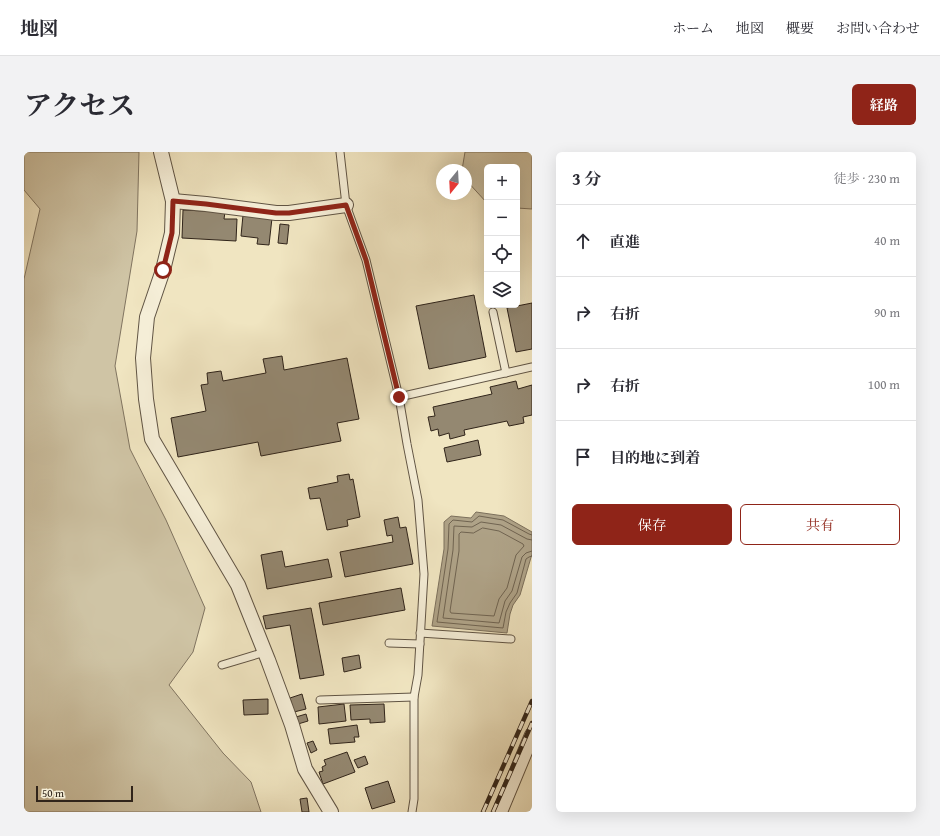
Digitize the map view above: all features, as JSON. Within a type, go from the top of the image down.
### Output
[{"type":"street","points":[[161,152],[173,201],[172,233],[163,270],[147,317],[143,358],[146,399],[152,439],[238,585],[265,652],[292,726],[305,769],[331,812]]},
{"type":"street","points":[[173,201],[276,213],[289,213],[346,205]]},
{"type":"street","points":[[500,812],[532,735]]},
{"type":"lane","points":[[340,152],[346,205],[366,260],[399,397],[406,444],[418,500],[424,574],[418,675],[414,697],[414,799],[412,812]]},
{"type":"lane","points":[[493,312],[506,373]]},
{"type":"lane","points":[[399,397],[532,367]]},
{"type":"lane","points":[[420,633],[511,639]]},
{"type":"lane","points":[[389,643],[420,644]]},
{"type":"lane","points":[[222,665],[265,652]]},
{"type":"lane","points":[[320,700],[414,697]]},
{"type":"shaded area","points":[[24,152],[139,152],[137,231],[115,366],[130,449],[166,520],[205,608],[193,652],[169,685],[223,753],[251,782],[261,812],[24,812],[24,279],[40,209],[24,190]]},
{"type":"shaded area","points":[[465,152],[532,152],[532,209],[520,208],[520,164],[484,164],[484,200],[472,187],[472,164],[463,164]]},
{"type":"water","points":[[476,512],[504,516],[532,532],[532,554],[520,595],[513,605],[510,614],[507,633],[432,626],[444,549],[444,522],[451,516],[471,518]]},
{"type":"building","points":[[183,210],[225,212],[224,219],[237,219],[236,241],[182,238]]},
{"type":"building","points":[[243,215],[272,218],[269,245],[257,244],[258,238],[241,236]]},
{"type":"building","points":[[280,224],[289,225],[287,244],[278,243]]},
{"type":"building","points":[[474,295],[486,357],[429,369],[416,306]]},
{"type":"building","points":[[532,303],[532,349],[516,352],[507,308],[520,308],[520,305]]},
{"type":"building","points":[[282,356],[284,370],[347,358],[359,419],[337,423],[341,441],[261,456],[258,442],[178,457],[171,418],[206,411],[201,385],[208,384],[207,373],[221,371],[223,381],[266,373],[263,359]]},
{"type":"building","points":[[516,381],[518,389],[532,385],[532,415],[523,417],[524,423],[509,426],[507,421],[464,430],[465,435],[450,439],[449,433],[439,436],[438,429],[431,431],[428,417],[435,416],[433,407],[492,394],[490,387]]},
{"type":"building","points":[[478,440],[481,455],[447,462],[444,448]]},
{"type":"building","points":[[349,474],[350,480],[353,479],[360,517],[347,520],[348,526],[327,530],[320,498],[310,499],[308,488],[338,482],[337,476]]},
{"type":"building","points":[[398,517],[400,528],[406,527],[413,564],[345,577],[340,552],[393,542],[392,535],[387,536],[384,520]]},
{"type":"building","points":[[282,551],[285,567],[328,559],[332,577],[267,589],[261,555]]},
{"type":"building","points":[[401,588],[405,610],[323,625],[319,603]]},
{"type":"building","points":[[311,608],[324,675],[300,679],[290,625],[266,629],[263,616]]},
{"type":"building","points":[[359,655],[361,668],[344,672],[342,658]]},
{"type":"building","points":[[302,694],[306,709],[294,712],[290,698]]},
{"type":"building","points":[[268,699],[268,714],[244,715],[243,700]]},
{"type":"building","points":[[344,704],[346,721],[319,724],[318,707]]},
{"type":"building","points":[[384,704],[385,722],[370,723],[370,719],[351,720],[350,705]]},
{"type":"building","points":[[306,714],[308,721],[298,724],[296,717]]},
{"type":"building","points":[[357,725],[359,737],[354,737],[355,742],[330,744],[328,729]]},
{"type":"building","points":[[313,741],[317,750],[311,753],[307,743]]},
{"type":"building","points":[[347,752],[355,772],[323,784],[319,772],[323,771],[322,767],[326,765],[324,760]]},
{"type":"building","points":[[365,756],[368,764],[358,768],[354,760]]},
{"type":"building","points":[[388,781],[395,802],[372,809],[365,788]]},
{"type":"building","points":[[307,798],[309,812],[302,812],[300,799]]},
{"type":"railway","points":[[483,812],[532,701]]},
{"type":"railway","points":[[493,812],[532,723]]},
{"type":"route","points":[[163,270],[172,233],[173,201],[276,213],[289,213],[346,205],[366,260],[399,397]]}]
